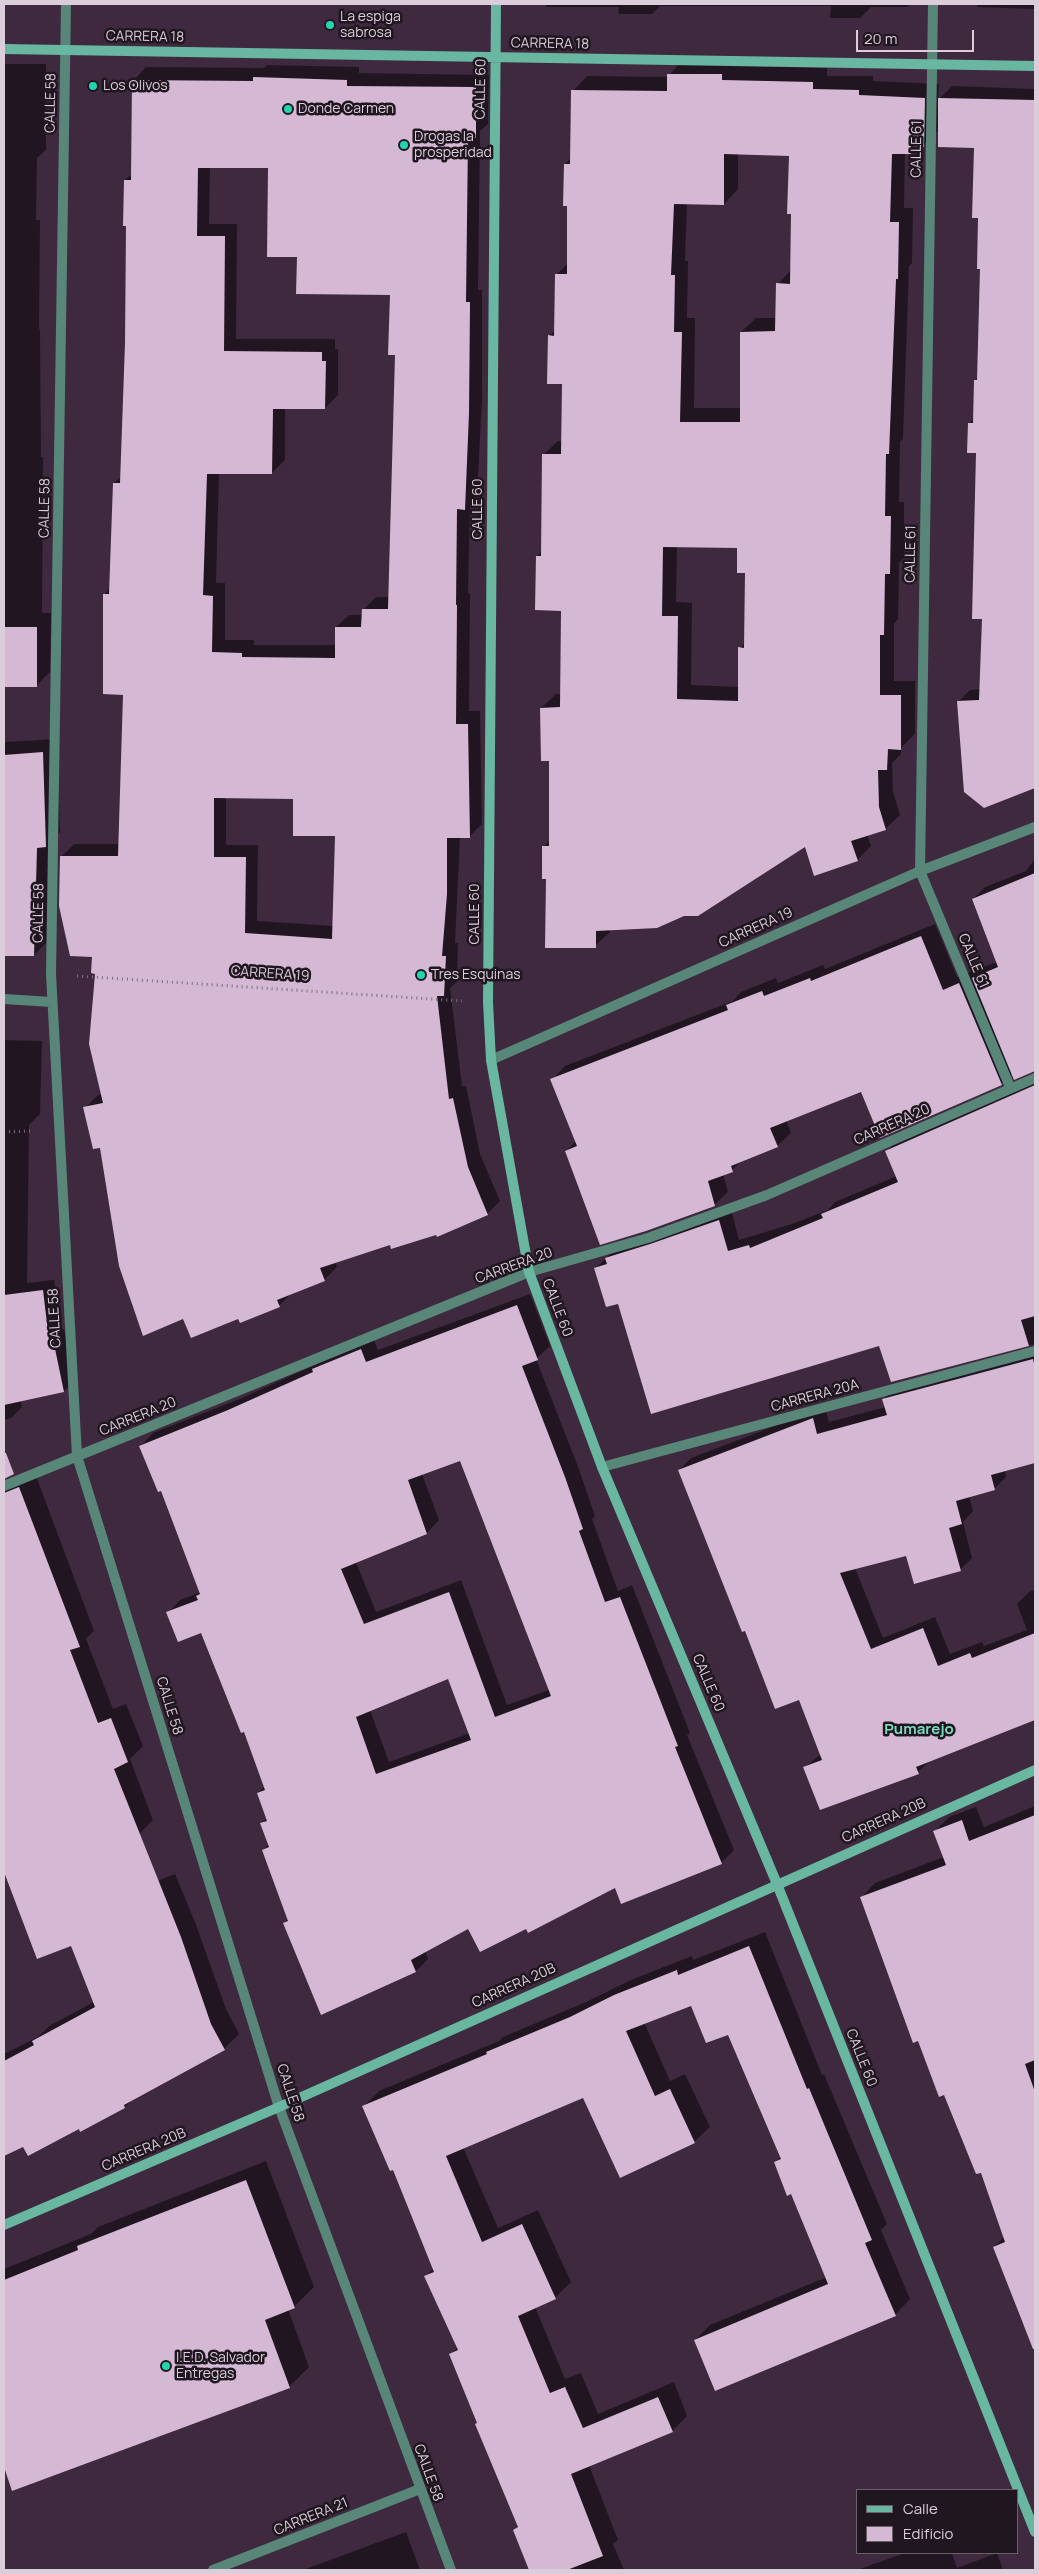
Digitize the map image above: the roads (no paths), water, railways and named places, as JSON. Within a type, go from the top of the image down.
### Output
[{"type":"street","name":"CALLE 58","points":[[66,4],[51,974],[77,1456],[279,2107],[451,2570]]},
{"type":"street","name":"CALLE 60","points":[[496,4],[488,1002],[491,1060],[529,1272],[602,1468],[777,1884],[1018,2489]]},
{"type":"street","name":"CALLE 61","points":[[933,4],[920,871],[1010,1087]]},
{"type":"street","name":"CARRERA 18","points":[[4,48],[1035,66]]},
{"type":"street","name":"CARRERA 19","points":[[491,1060],[920,871],[1035,827]]},
{"type":"street","points":[[4,999],[52,1002]]},
{"type":"street","name":"CARRERA 20","points":[[4,1486],[529,1272],[648,1238],[768,1195],[1010,1087],[1035,1078]]},
{"type":"street","name":"CARRERA 20A","points":[[602,1468],[1035,1351]]},
{"type":"street","name":"CARRERA 20B","points":[[4,2225],[279,2107],[1035,1770]]},
{"type":"street","name":"CARRERA 21","points":[[213,2570],[420,2489]]},
{"type":"street","name":"CALLE 60","points":[[1019,2492],[1035,2532]]},
{"type":"place","name":"La espiga sabrosa","points":[[330,25]]},
{"type":"place","name":"Los Olivos","points":[[93,86]]},
{"type":"place","name":"Donde Carmen","points":[[288,109]]},
{"type":"place","name":"Drogas la prosperidad","points":[[404,145]]},
{"type":"place","name":"Tres Esquinas","points":[[421,975]]},
{"type":"place","name":"I.E.D. Salvador Entregas","points":[[166,2366]]},
{"type":"district","name":"Pumarejo","points":[[919,1730]]}]
